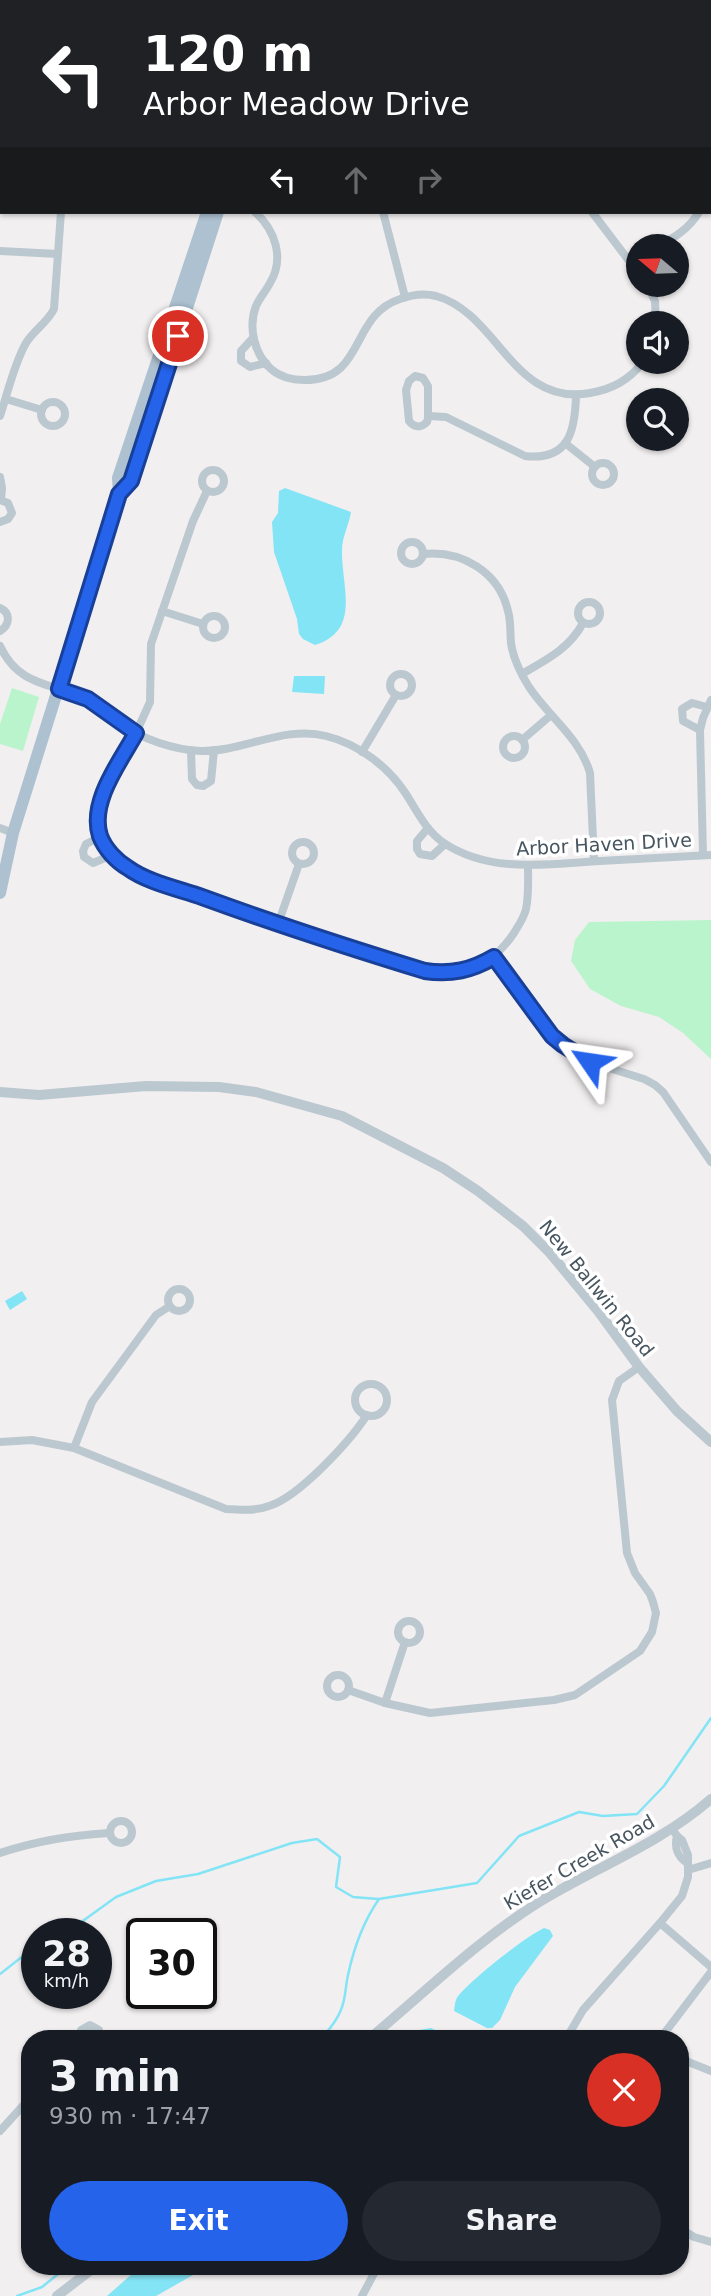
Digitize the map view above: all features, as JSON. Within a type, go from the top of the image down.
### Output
[{"type":"main road","points":[[0,893],[13,833],[119,494],[118,478],[206,214]]},
{"type":"main road","points":[[119,494],[131,481],[217,214]]},
{"type":"street","points":[[0,416],[22,350],[34,333],[50,318],[54,309],[61,214]]},
{"type":"street","points":[[257,214],[273,234],[278,256],[272,281],[256,306],[253,338],[259,355],[278,374],[295,380],[325,377],[338,371],[348,362],[371,318],[381,308],[405,297],[432,295],[464,310],[528,377],[543,387],[576,396],[608,389],[623,382],[631,374]]},
{"type":"street","points":[[384,214],[405,297]]},
{"type":"street","points":[[594,214],[626,257]]},
{"type":"street","points":[[679,234],[698,214]]},
{"type":"street","points":[[0,251],[58,254]]},
{"type":"street","points":[[253,338],[241,351],[241,361],[250,367],[266,363]]},
{"type":"street","points":[[415,376],[426,380],[429,415],[427,422],[421,426],[415,426],[409,421],[407,384],[415,376]]},
{"type":"street","points":[[429,415],[446,417],[525,456],[547,455],[557,451],[565,443],[574,426],[576,396]]},
{"type":"street","points":[[6,399],[42,410]]},
{"type":"street","points":[[565,443],[595,467]]},
{"type":"street","points":[[0,477],[1,500],[8,503],[12,513],[8,519],[0,522]]},
{"type":"street","points":[[207,491],[193,521],[162,611],[150,657],[150,702],[104,794],[99,815],[100,837],[112,855],[136,873],[278,924],[439,974],[468,970],[494,957],[506,945],[525,912],[528,866]]},
{"type":"street","points":[[423,554],[460,557],[481,569],[499,587],[509,613],[511,645],[522,674],[551,715],[579,746],[586,760],[590,773],[594,861]]},
{"type":"street","points":[[0,608],[8,618],[6,626],[0,631]]},
{"type":"street","points":[[162,611],[204,624]]},
{"type":"street","points":[[522,674],[562,651],[577,635],[583,623]]},
{"type":"street","name":"Arbor Haven Drive","points":[[0,646],[13,666],[32,681],[88,699],[136,733],[158,742],[191,750],[214,750],[287,735],[326,736],[362,752],[385,767],[428,828],[445,844],[487,861],[528,866],[707,855]]},
{"type":"street","points":[[362,752],[396,695]]},
{"type":"street","points":[[700,730],[683,721],[682,709],[692,703],[709,704],[700,730],[707,855]]},
{"type":"street","points":[[522,740],[551,715]]},
{"type":"street","points":[[191,750],[192,779],[197,785],[203,786],[211,781],[214,750]]},
{"type":"street","points":[[0,828],[13,833]]},
{"type":"street","points":[[428,828],[417,841],[420,854],[432,856],[445,844]]},
{"type":"street","points":[[100,837],[86,844],[84,857],[93,863],[112,855]]},
{"type":"street","points":[[278,924],[299,864]]},
{"type":"street","points":[[494,957],[552,1036],[563,1045],[590,1062],[644,1079],[663,1092],[711,1163]]},
{"type":"street","name":"New Ballwin Road","points":[[0,1092],[38,1095],[146,1086],[219,1087],[256,1092],[342,1116],[443,1168],[523,1226],[550,1253],[590,1301],[639,1367],[677,1411],[711,1442]]},
{"type":"street","points":[[74,1447],[92,1402],[156,1315],[170,1306]]},
{"type":"street","points":[[348,1690],[385,1703],[430,1713],[566,1698],[575,1695],[640,1651],[652,1632],[656,1614],[650,1594],[635,1573],[627,1553],[612,1407],[619,1381],[639,1367]]},
{"type":"street","points":[[0,1442],[32,1440],[74,1447],[226,1509],[256,1509],[270,1506],[293,1494],[356,1431],[367,1415]]},
{"type":"street","points":[[385,1703],[405,1643]]},
{"type":"street","name":"Kiefer Creek Road","points":[[380,2030],[503,1926],[538,1903],[674,1833],[711,1799]]},
{"type":"street","points":[[0,1853],[60,1838],[110,1833]]},
{"type":"street","points":[[571,2030],[583,2010],[682,1896],[686,1886],[688,1855],[682,1840],[674,1833]]},
{"type":"street","points":[[687,1866],[711,1863]]},
{"type":"street","points":[[660,1923],[711,1969],[667,2030]]},
{"type":"street","points":[[81,2030],[90,2025],[99,2030]]},
{"type":"street","points":[[689,2062],[711,2071]]},
{"type":"street","points":[[0,2131],[21,2108]]},
{"type":"street","points":[[689,2234],[711,2242]]},
{"type":"street","points":[[57,2296],[84,2275]]},
{"type":"street","points":[[362,2296],[373,2275]]},
{"type":"green space","points":[[12,688],[39,697],[23,751],[0,744],[0,724]]},
{"type":"green space","points":[[711,920],[711,1059],[683,1033],[659,1017],[621,1006],[590,989],[571,961],[575,940],[589,922]]},
{"type":"water","points":[[285,488],[351,512],[342,545],[346,605],[344,618],[339,629],[330,638],[315,645],[299,634],[297,619],[274,552],[272,522],[278,513],[279,491]]},
{"type":"water","points":[[294,676],[325,676],[324,694],[292,692]]},
{"type":"water","points":[[22,1291],[27,1299],[10,1310],[5,1301]]},
{"type":"water","points":[[544,1928],[550,1930],[553,1936],[515,1987],[500,2020],[492,2028],[454,2011],[458,1997],[476,1978]]},
{"type":"water","points":[[131,2275],[193,2275],[156,2296],[107,2296]]},
{"type":"waterway","points":[[0,75],[0,83]]},
{"type":"waterway","points":[[328,2030],[342,2007],[356,1945],[379,1899],[477,1883],[519,1836],[579,1812],[603,1816],[637,1814],[664,1786],[711,1718]]},
{"type":"waterway","points":[[87,1918],[116,1897],[156,1881],[198,1874],[292,1843],[317,1839],[340,1857],[336,1887],[353,1897],[378,1899]]},
{"type":"waterway","points":[[0,1974],[21,1958]]},
{"type":"waterway","points":[[17,2296],[42,2287],[57,2275]]},
{"type":"route","points":[[178,336],[131,481],[119,494],[59,689],[88,699],[136,733],[108,784],[101,804],[98,825],[105,846],[112,855],[136,873],[278,924],[425,971],[439,974],[468,970],[494,957],[552,1036],[590,1062]]}]
